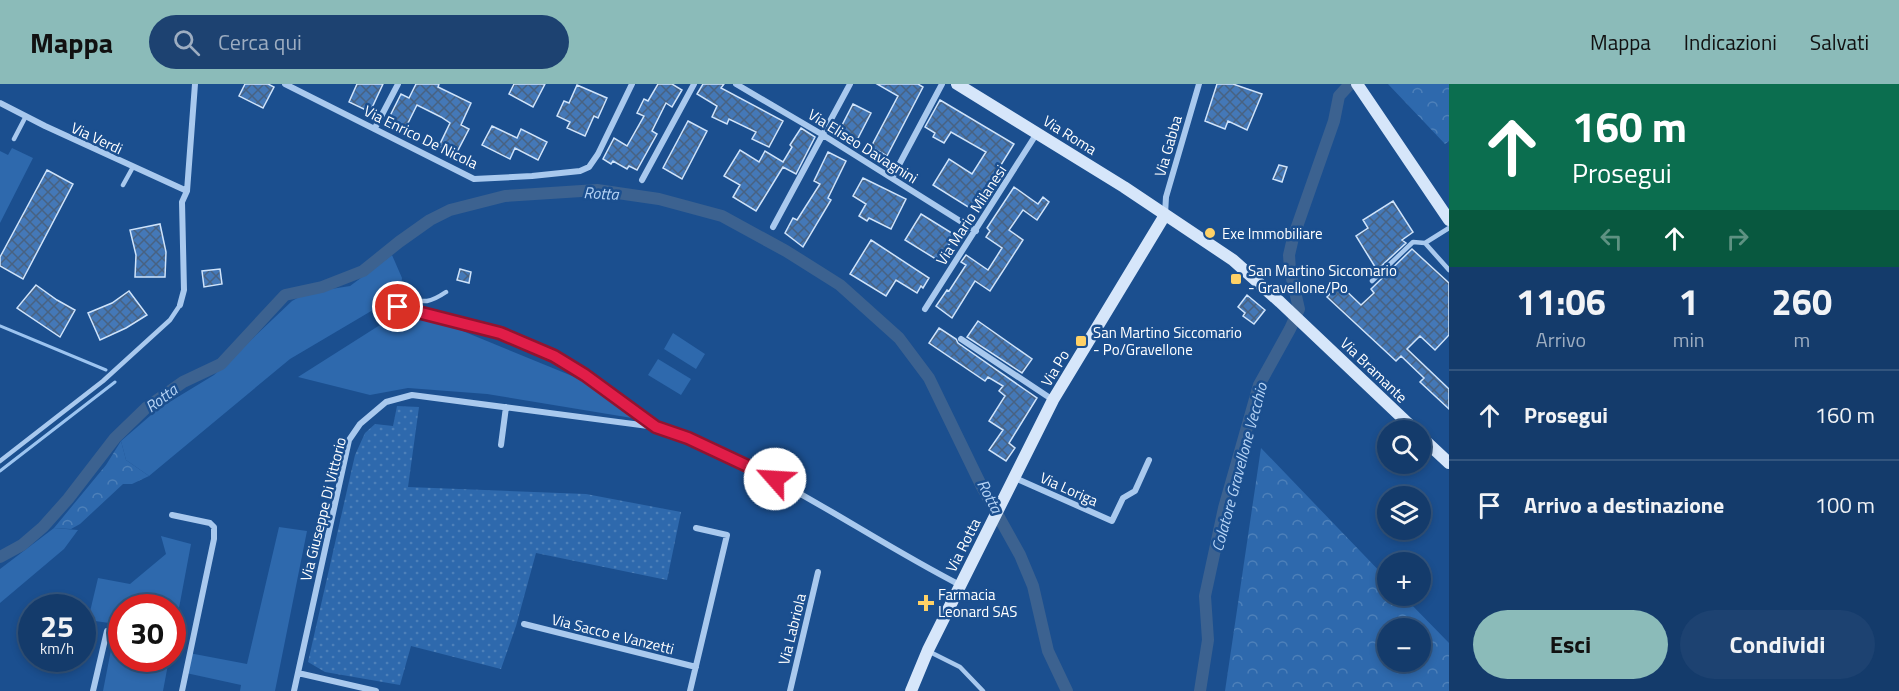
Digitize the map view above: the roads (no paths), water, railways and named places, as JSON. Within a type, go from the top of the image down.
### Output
[{"type":"street","points":[[180,304],[184,290],[182,202],[187,191],[195,84]]},
{"type":"street","name":"Via Enrico De Nicola","points":[[285,84],[474,179],[580,171],[589,167],[598,154],[632,84]]},
{"type":"street","points":[[375,128],[398,84]]},
{"type":"street","points":[[642,180],[694,84]]},
{"type":"street","name":"Via Eliseo Davagnini","points":[[736,84],[823,135],[975,231]]},
{"type":"street","points":[[773,227],[850,84]]},
{"type":"street","points":[[892,178],[942,84]]},
{"type":"street","name":"Via Roma","points":[[957,84],[1124,187],[1233,260],[1280,302]]},
{"type":"street","name":"Via Gabba","points":[[1165,215],[1166,197],[1199,84]]},
{"type":"street","points":[[1359,87],[1449,220]]},
{"type":"street","name":"Via Verdi","points":[[0,103],[187,191]]},
{"type":"street","name":"Via Mario Milanesi","points":[[925,309],[1037,133]]},
{"type":"street","name":"Via Po","points":[[997,511],[1053,400],[1165,215]]},
{"type":"street","name":"Via Bramante","points":[[1280,302],[1404,420]]},
{"type":"street","points":[[961,339],[1053,400]]},
{"type":"street","name":"Via Giuseppe Di Vittorio","points":[[554,356],[585,375],[656,427]]},
{"type":"street","name":"Via Giuseppe Di Vittorio","points":[[294,691],[349,440],[360,424],[386,402],[412,395],[656,427],[688,438],[792,487],[960,585]]},
{"type":"street","points":[[501,445],[506,407]]},
{"type":"street","points":[[1431,446],[1449,463]]},
{"type":"street","name":"Via Loriga","points":[[1014,477],[1112,521],[1123,498],[1135,491],[1149,460]]},
{"type":"street","name":"Via Rotta","points":[[911,691],[928,650],[997,511]]},
{"type":"street","points":[[172,515],[210,523],[214,527],[214,539],[182,691]]},
{"type":"street","points":[[690,691],[727,535],[696,528]]},
{"type":"street","name":"Via Labriola","points":[[790,691],[819,572]]},
{"type":"street","name":"Via Sacco e Vanzetti","points":[[524,624],[696,667]]},
{"type":"street","points":[[93,691],[107,631]]},
{"type":"street","points":[[298,673],[376,691]]},
{"type":"lane","points":[[14,140],[26,116]]},
{"type":"lane","points":[[123,185],[133,167]]},
{"type":"lane","points":[[1372,281],[1413,242],[1425,243],[1449,228]]},
{"type":"lane","points":[[1425,243],[1449,270]]},
{"type":"lane","points":[[446,292],[425,302],[406,298],[397,302],[398,307],[500,333],[554,356]]},
{"type":"lane","points":[[0,461],[103,381],[170,320],[180,304]]},
{"type":"lane","points":[[928,650],[960,667],[983,691]]},
{"type":"waterway","name":"Colatore Gravellone Vecchio","points":[[1200,691],[1208,640],[1205,596],[1224,508],[1259,385],[1299,309],[1289,255],[1334,121],[1339,96],[1350,84]]},
{"type":"waterway","name":"Rotta","points":[[0,557],[22,545],[43,527],[68,499],[115,438],[146,408],[183,382],[221,364],[285,295],[322,287],[363,271],[430,220],[450,210],[505,196],[597,190],[659,199],[722,216],[786,251],[840,285],[899,338],[929,378],[981,485],[1020,555],[1033,586],[1048,651],[1067,691]]},
{"type":"waterway","points":[[0,326],[106,370]]},
{"type":"waterway","points":[[0,471],[115,382]]},
{"type":"place","name":"Exe Immobiliare","points":[[1210,233]]},
{"type":"place","name":"San Martino Siccomario - Gravellone/Po","points":[[1236,279]]},
{"type":"place","name":"San Martino Siccomario - Po/Gravellone","points":[[1081,341]]},
{"type":"place","name":"Farmacia Leonard SAS","points":[[926,603]]}]
